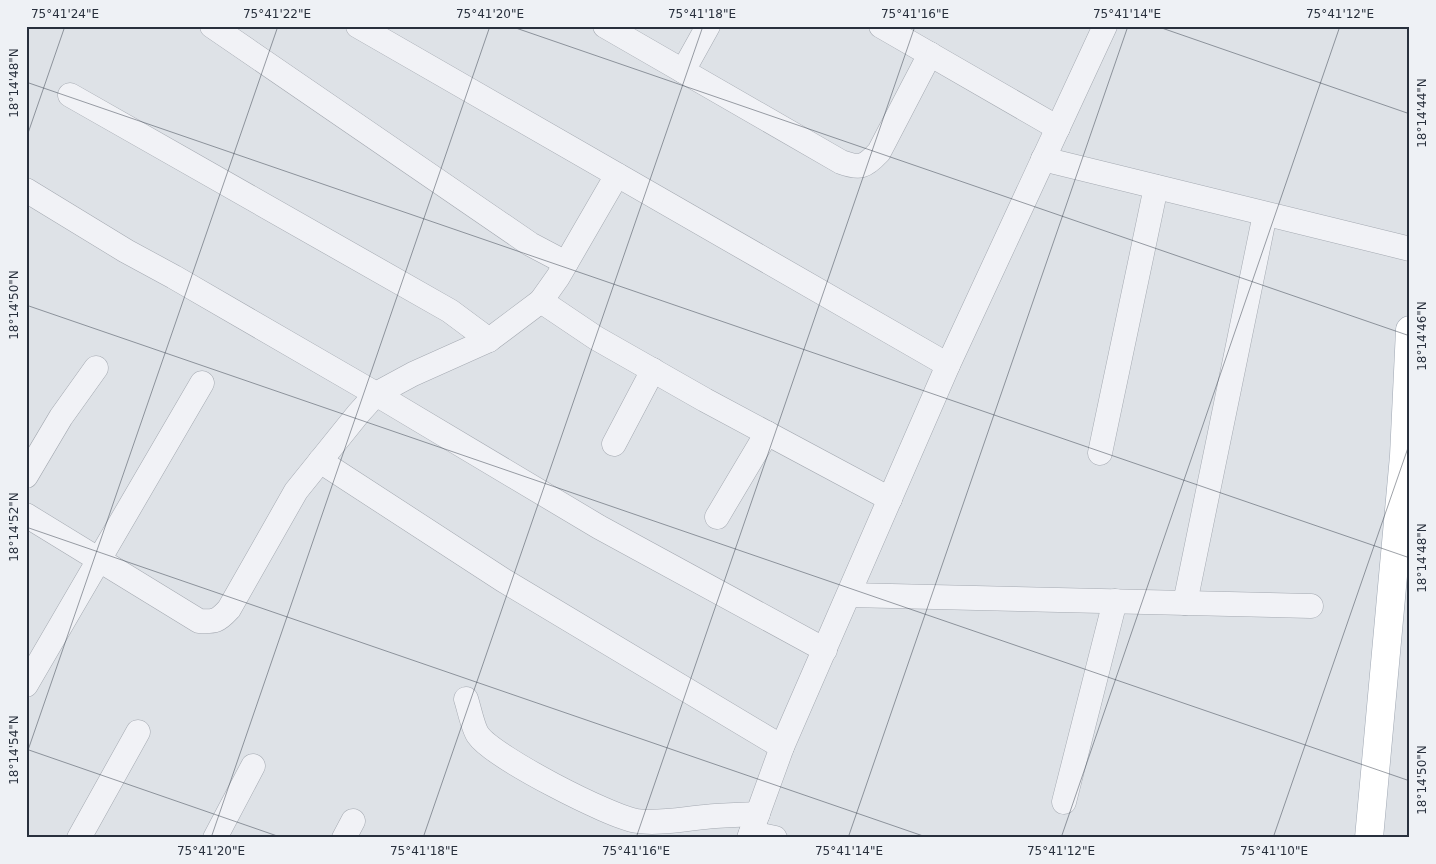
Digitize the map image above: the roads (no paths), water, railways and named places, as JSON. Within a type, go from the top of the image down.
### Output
[{"type":"main road","points":[[1369,838],[1404,456],[1410,330]]},
{"type":"street","points":[[212,26],[530,244],[566,263]]},
{"type":"street","points":[[358,26],[948,365]]},
{"type":"street","points":[[605,26],[841,162],[855,167],[869,163],[879,152],[930,54]]},
{"type":"street","points":[[683,71],[708,26]]},
{"type":"street","points":[[881,26],[1058,128]]},
{"type":"street","points":[[753,828],[782,747],[948,365],[1105,26]]},
{"type":"street","points":[[70,95],[450,311],[489,340]]},
{"type":"street","points":[[1044,159],[1410,250]]},
{"type":"street","points":[[26,515],[199,621],[210,621],[220,618],[229,609],[296,492],[358,414],[376,394],[413,374],[489,340],[541,301],[558,277],[618,175]]},
{"type":"street","points":[[1100,454],[1156,187]]},
{"type":"street","points":[[26,190],[126,251],[376,394],[599,527],[825,650]]},
{"type":"street","points":[[1185,603],[1265,214]]},
{"type":"street","points":[[541,301],[596,338],[704,400],[890,499]]},
{"type":"street","points":[[26,476],[61,417],[96,368]]},
{"type":"street","points":[[614,444],[653,370]]},
{"type":"street","points":[[26,685],[202,383]]},
{"type":"street","points":[[717,517],[767,434]]},
{"type":"street","points":[[320,461],[503,580],[782,747]]},
{"type":"street","points":[[849,595],[1311,606]]},
{"type":"street","points":[[1064,802],[1115,601]]},
{"type":"street","points":[[466,699],[477,734],[490,747],[534,774],[611,812],[636,820],[651,822],[708,816],[753,828],[775,838]]},
{"type":"street","points":[[78,838],[138,732]]},
{"type":"street","points":[[215,838],[254,766]]}]
